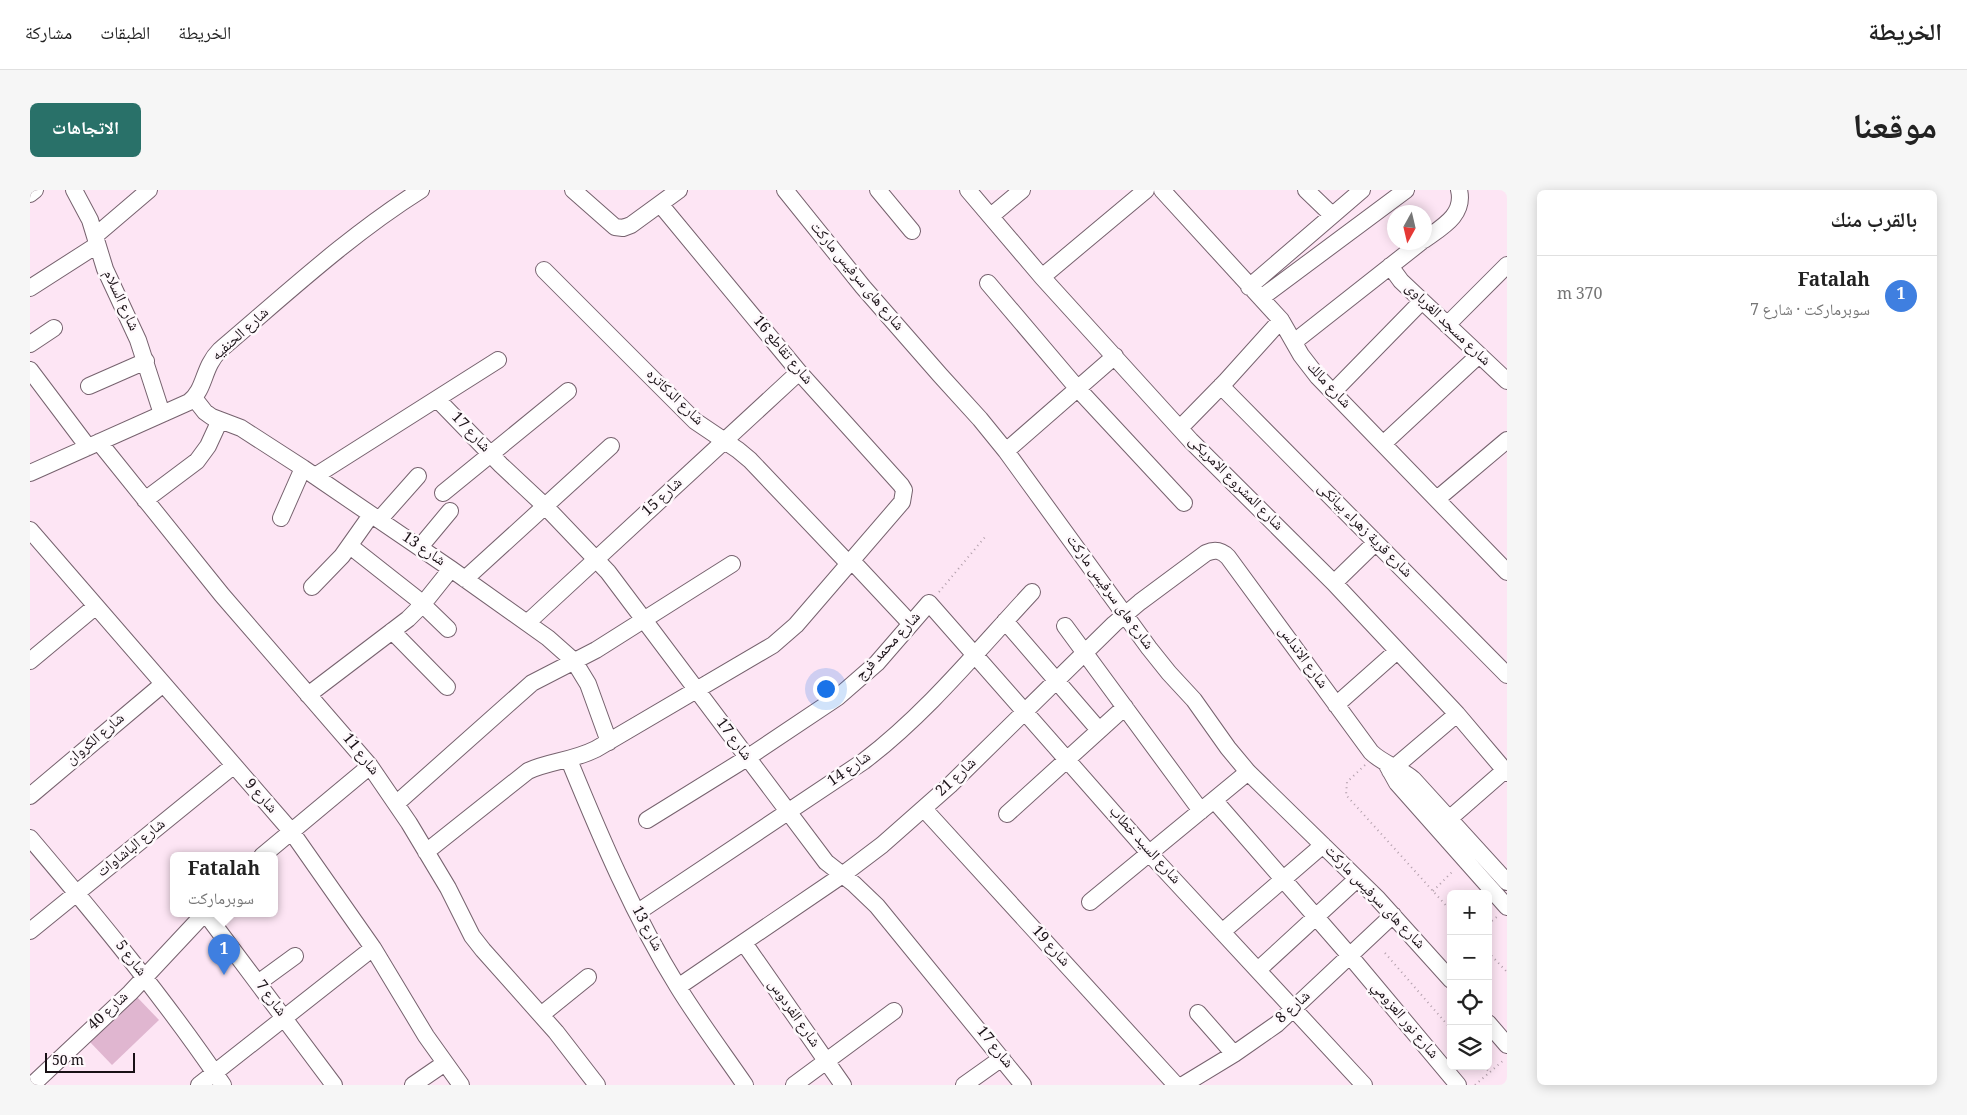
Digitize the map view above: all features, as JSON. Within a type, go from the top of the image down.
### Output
[{"type":"street","points":[[30,194],[35,190]]},
{"type":"street","name":"شارع السلام","points":[[74,190],[82,204],[108,277],[133,326],[162,414]]},
{"type":"street","points":[[30,288],[96,240],[149,190]]},
{"type":"street","name":"شارع الحنفيه","points":[[194,398],[200,389],[209,363],[220,350],[356,235],[421,190]]},
{"type":"street","points":[[573,190],[611,225],[619,228],[631,225],[679,190]]},
{"type":"street","name":"شارع هاى سرفيس ماركت","points":[[785,190],[863,287],[1006,451],[1169,674],[1194,700],[1228,748],[1248,772],[1357,878],[1447,976]]},
{"type":"street","points":[[878,190],[912,231]]},
{"type":"street","name":"شارع المشروع الامريكى","points":[[968,190],[1042,277],[1191,441],[1334,583],[1456,714],[1506,771]]},
{"type":"street","points":[[991,216],[1022,190]]},
{"type":"street","points":[[1042,277],[1146,190]]},
{"type":"street","name":"شارع مالك","points":[[1162,190],[1281,320],[1301,355],[1318,378],[1507,572]]},
{"type":"street","points":[[1306,190],[1332,215]]},
{"type":"street","points":[[1255,292],[1332,215],[1362,190]]},
{"type":"street","points":[[1255,292],[1406,190]]},
{"type":"street","points":[[1432,234],[1451,220],[1457,212],[1461,199],[1459,190]]},
{"type":"street","name":"شارع تقاطع 16","points":[[660,204],[799,372],[901,485],[904,497],[898,507],[850,563]]},
{"type":"street","points":[[1294,342],[1411,250]]},
{"type":"street","points":[[1447,325],[1507,265]]},
{"type":"street","name":"شارع مسجد الغرباوى","points":[[1390,266],[1401,281],[1507,381]]},
{"type":"street","name":"شارع الدكاتره","points":[[544,270],[688,415],[750,460],[911,624]]},
{"type":"street","points":[[988,283],[1078,389],[1184,503]]},
{"type":"street","points":[[1333,392],[1422,301]]},
{"type":"street","points":[[1180,428],[1281,320]]},
{"type":"street","points":[[30,344],[54,328]]},
{"type":"street","points":[[1383,444],[1479,355]]},
{"type":"street","points":[[1006,451],[1115,356]]},
{"type":"street","points":[[281,518],[309,472],[437,399],[498,360]]},
{"type":"street","points":[[89,386],[146,361]]},
{"type":"street","name":"شارع 11","points":[[30,370],[94,445],[145,500],[222,595],[370,766],[397,804],[482,950],[541,1015],[597,1085]]},
{"type":"street","name":"شارع 15","points":[[527,623],[799,372]]},
{"type":"street","name":"شارع قرية زهراء بيانكى","points":[[1221,386],[1507,674]]},
{"type":"street","points":[[443,493],[568,392]]},
{"type":"street","points":[[30,473],[194,398]]},
{"type":"street","name":"شارع 13","points":[[194,398],[205,412],[240,428],[309,472],[420,547],[553,642],[574,661],[588,684],[609,742]]},
{"type":"street","name":"شارع 17","points":[[437,399],[597,559],[826,862],[877,906],[1024,1085]]},
{"type":"street","points":[[145,500],[197,461],[208,446],[220,420]]},
{"type":"street","points":[[1437,499],[1507,440]]},
{"type":"street","points":[[308,695],[392,631],[458,574],[545,506],[611,446]]},
{"type":"street","points":[[312,587],[375,517],[418,476]]},
{"type":"street","points":[[420,547],[450,511]]},
{"type":"street","name":"شارع 9","points":[[30,530],[291,831],[373,948],[445,1063],[461,1085]]},
{"type":"street","points":[[1334,583],[1376,543]]},
{"type":"street","points":[[350,546],[423,604],[448,629]]},
{"type":"street","name":"شارع 21","points":[[678,987],[841,876],[882,845],[924,809],[1124,614],[1206,554],[1218,550]]},
{"type":"street","name":"شارع الاندلس","points":[[1218,550],[1228,557],[1336,705],[1386,765],[1413,779],[1426,805],[1465,860],[1503,891]]},
{"type":"street","points":[[426,852],[538,766],[583,756],[773,645],[785,636],[850,563]]},
{"type":"street","points":[[397,804],[532,683],[596,650],[732,564]]},
{"type":"street","name":"شارع 14","points":[[638,912],[885,745],[924,709],[1032,592]]},
{"type":"street","name":"شارع محمد فرج","points":[[647,820],[747,758],[838,697],[877,663],[929,603]]},
{"type":"street","name":"شارع السيد خطاب","points":[[929,603],[1149,853],[1364,1085]]},
{"type":"street","points":[[30,661],[96,606]]},
{"type":"street","points":[[1005,621],[1100,730]]},
{"type":"street","points":[[1064,626],[1201,811]]},
{"type":"street","points":[[392,631],[447,687]]},
{"type":"street","points":[[1336,705],[1397,651]]},
{"type":"street","name":"شارع الكروان","points":[[30,796],[163,684]]},
{"type":"street","points":[[1008,814],[1125,707]]},
{"type":"street","points":[[1386,765],[1456,714]]},
{"type":"street","name":"شارع 13","points":[[569,760],[601,838],[678,987],[745,1085]]},
{"type":"street","name":"شارع الباشاوات","points":[[30,931],[234,766]]},
{"type":"street","points":[[267,852],[370,766]]},
{"type":"street","points":[[1449,819],[1506,771]]},
{"type":"street","points":[[1090,902],[1248,772]]},
{"type":"street","name":"شارع نور العزومي","points":[[1214,800],[1284,878],[1458,1085]]},
{"type":"street","name":"شارع الاندلس","points":[[1426,805],[1449,819],[1503,891]]},
{"type":"street","name":"شارع 19","points":[[924,809],[1176,1085]]},
{"type":"street","name":"شارع 5","points":[[30,838],[145,978],[218,1079]]},
{"type":"street","points":[[1222,932],[1322,845]]},
{"type":"street","points":[[1258,970],[1357,878]]},
{"type":"street","name":"شارع 8","points":[[1183,1085],[1234,1054],[1295,1009],[1393,916]]},
{"type":"street","name":"شارع 40","points":[[32,1085],[145,978],[202,917]]},
{"type":"street","name":"شارع 7","points":[[207,917],[334,1085]]},
{"type":"street","name":"شارع الفردوس","points":[[744,943],[843,1085]]},
{"type":"street","points":[[199,1085],[218,1079],[284,1018],[373,948]]},
{"type":"street","points":[[258,983],[295,956]]},
{"type":"street","points":[[541,1015],[588,977]]},
{"type":"street","points":[[794,1085],[894,1011]]},
{"type":"street","points":[[1198,1013],[1234,1054]]},
{"type":"street","points":[[1490,1025],[1507,1045]]},
{"type":"street","points":[[964,1085],[1002,1058]]},
{"type":"street","points":[[413,1085],[445,1063]]},
{"type":"path","points":[[929,603],[985,537]]},
{"type":"path","points":[[1386,765],[1347,782],[1346,795],[1447,907]]},
{"type":"path","points":[[1433,891],[1465,860]]},
{"type":"path","points":[[1385,953],[1448,1025]]},
{"type":"path","points":[[1492,956],[1507,972]]},
{"type":"path","points":[[1475,1085],[1507,1057]]},
{"type":"shaded area","points":[[136,996],[159,1020],[112,1065],[89,1041]]},
{"type":"place","name":"Fatalah","points":[[224,975]]}]
